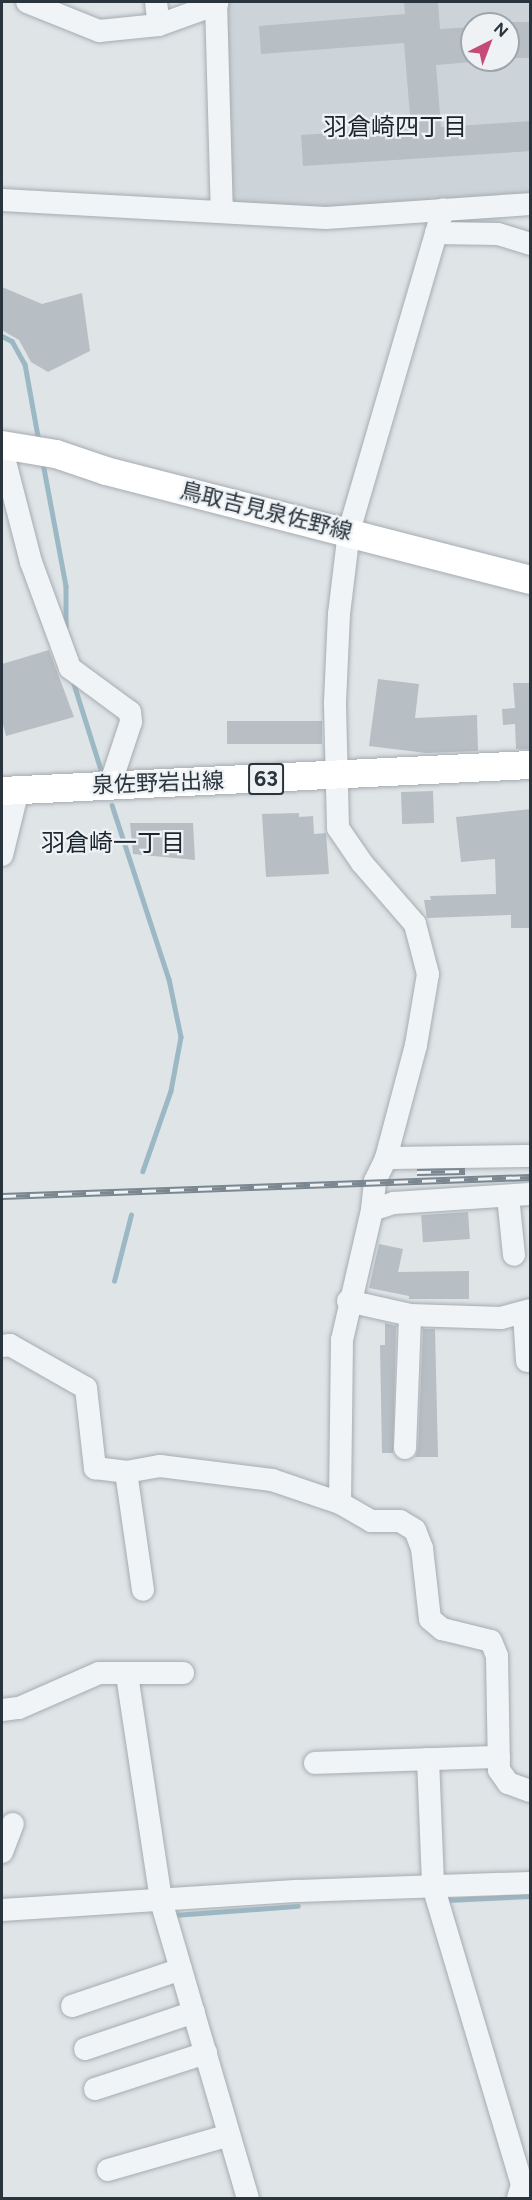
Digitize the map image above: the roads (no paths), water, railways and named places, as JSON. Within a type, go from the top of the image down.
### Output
[{"type":"main road","name":"鳥取吉見泉佐野線","points":[[2,445],[57,454],[106,471],[349,531],[531,580]]},
{"type":"main road","name":"泉佐野岩出線","points":[[10,790],[336,777],[531,765]]},
{"type":"street","points":[[27,2],[99,32],[159,25],[217,3],[222,212]]},
{"type":"street","points":[[156,2],[159,25]]},
{"type":"street","points":[[2,200],[326,218],[531,204]]},
{"type":"street","points":[[340,1503],[340,1372],[348,1301],[372,1210],[375,1181],[386,1158],[416,1045],[428,974],[415,924],[362,863],[338,828],[336,777],[339,614],[349,531],[443,209]]},
{"type":"street","points":[[436,233],[498,234],[531,244]]},
{"type":"street","points":[[2,450],[31,562],[70,668],[130,712],[131,722],[110,785]]},
{"type":"street","points":[[2,855],[10,790]]},
{"type":"street","points":[[386,1158],[531,1156]]},
{"type":"street","points":[[372,1210],[393,1203],[531,1194]]},
{"type":"street","points":[[508,1196],[514,1255]]},
{"type":"street","points":[[348,1301],[410,1315],[501,1318],[527,1311],[527,1361]]},
{"type":"street","points":[[405,1448],[410,1315]]},
{"type":"street","points":[[2,1346],[10,1345],[86,1388],[95,1468],[126,1472],[160,1466],[272,1480],[340,1503],[371,1521],[400,1521],[415,1530],[422,1548],[430,1619],[442,1629],[491,1641],[496,1656],[499,1770],[508,1783],[531,1791]]},
{"type":"street","points":[[126,1472],[143,1590]]},
{"type":"street","points":[[2,1710],[28,1704],[99,1673],[183,1673]]},
{"type":"street","points":[[127,1674],[161,1901],[248,2199]]},
{"type":"street","points":[[315,1763],[499,1757]]},
{"type":"street","points":[[428,1759],[433,1886],[523,2189]]},
{"type":"street","points":[[2,1852],[13,1824]]},
{"type":"street","points":[[2,1910],[433,1886],[531,1883]]},
{"type":"street","points":[[72,2006],[181,1969]]},
{"type":"street","points":[[85,2049],[194,2012]]},
{"type":"street","points":[[95,2089],[206,2053]]},
{"type":"street","points":[[108,2170],[229,2134]]},
{"type":"waterway","points":[[2,336],[12,341],[25,364],[39,442]]},
{"type":"waterway","points":[[43,463],[66,586],[66,626]]},
{"type":"waterway","points":[[74,684],[102,773]]},
{"type":"waterway","points":[[112,805],[169,979],[181,1037],[171,1091],[143,1171]]},
{"type":"waterway","points":[[114,1281],[131,1215]]},
{"type":"waterway","points":[[448,1900],[530,1896]]},
{"type":"waterway","points":[[174,1915],[298,1906]]},
{"type":"railway","points":[[417,1172],[465,1171]]},
{"type":"railway","points":[[2,1196],[530,1177]]},
{"type":"district","name":"羽倉崎四丁目","points":[[395,127]]},
{"type":"district","name":"羽倉崎一丁目","points":[[113,843]]}]
